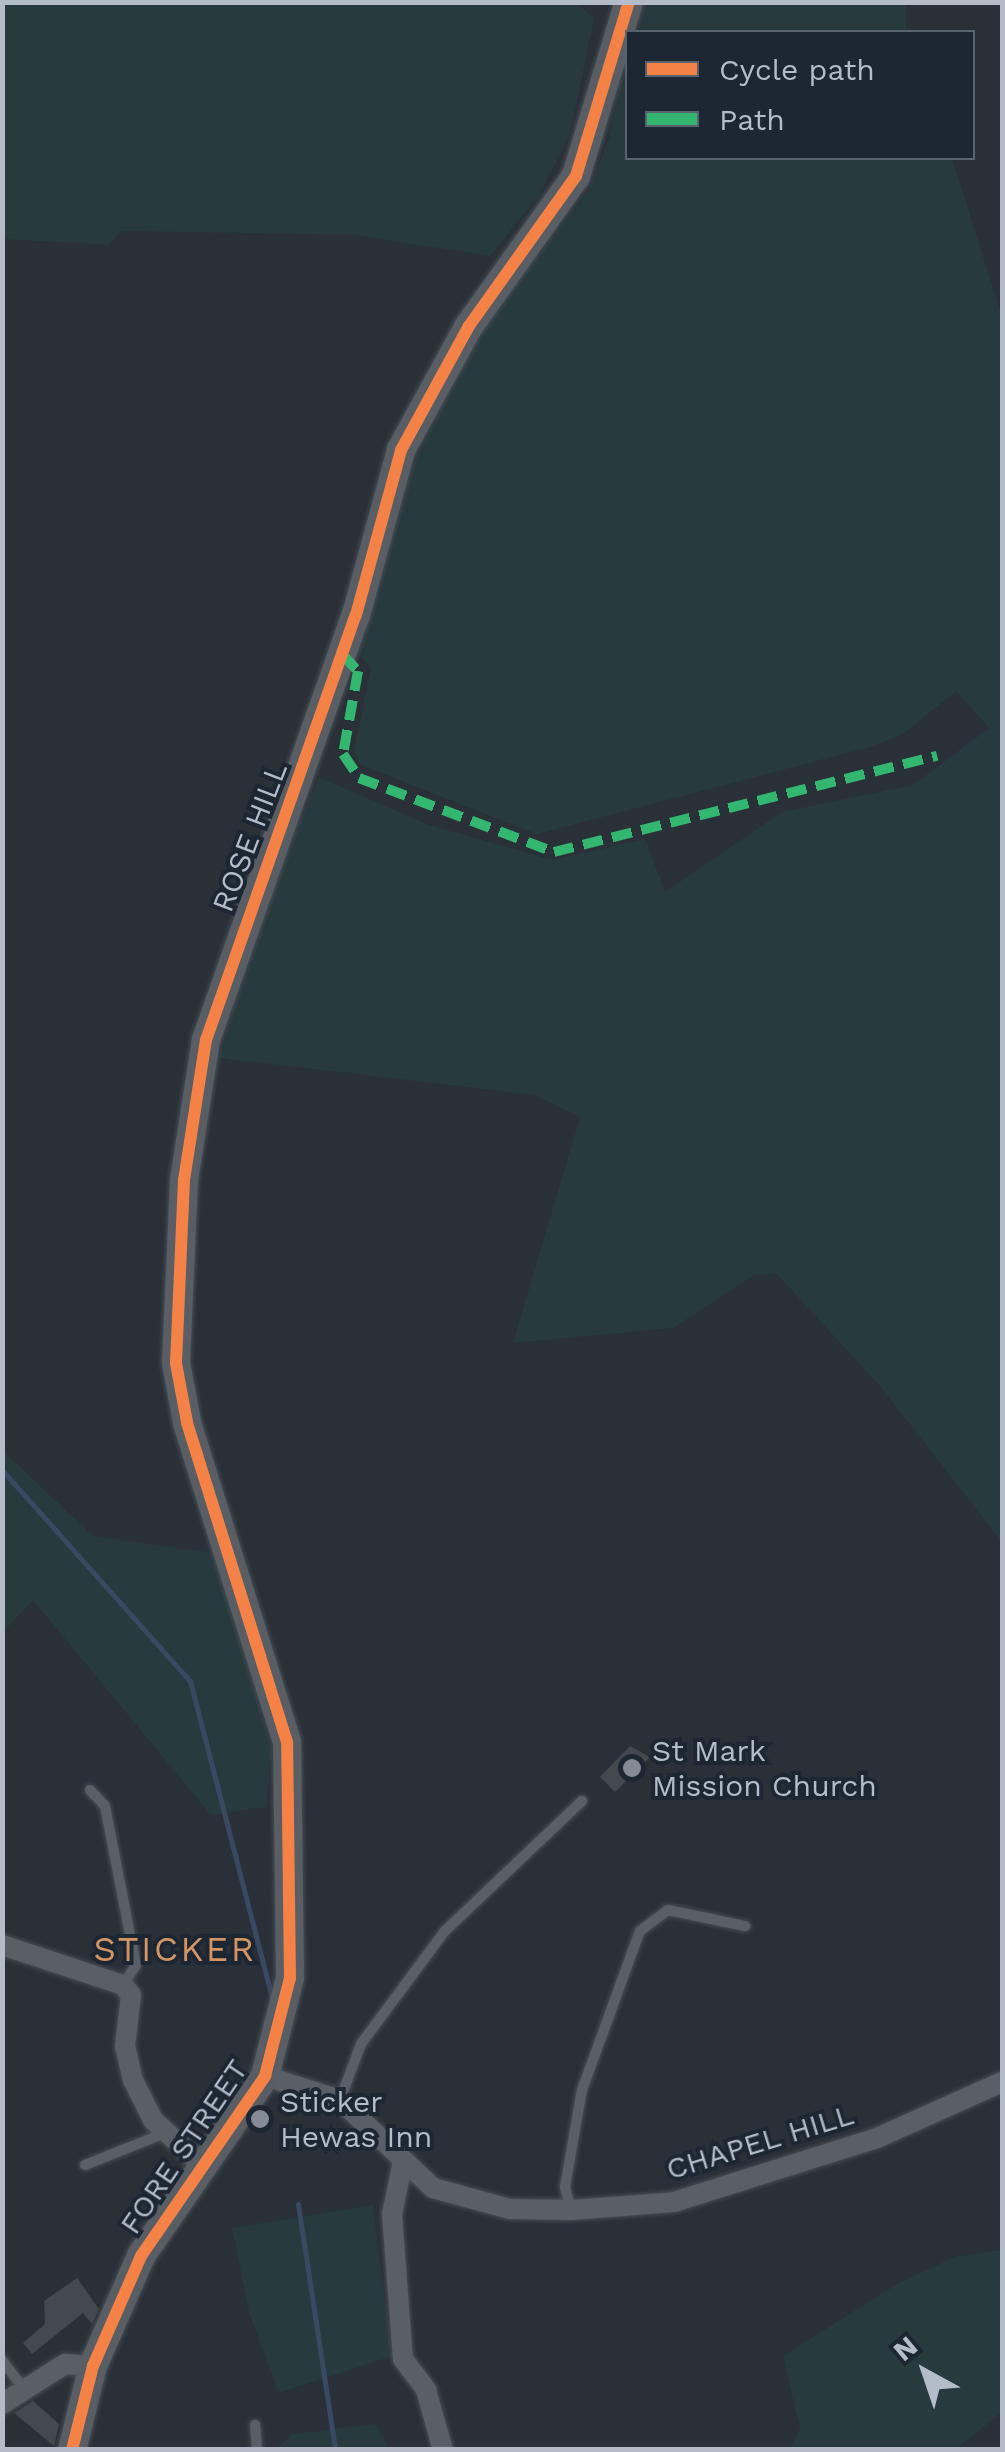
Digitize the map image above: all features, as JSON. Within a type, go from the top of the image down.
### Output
[{"type":"street","name":"ROSE HILL","points":[[287,1742],[187,1422],[176,1363],[184,1180],[206,1040],[356,615],[402,450],[469,326],[576,176],[630,2]]},
{"type":"street","name":"FORE STREET","points":[[72,2450],[93,2366],[148,2241],[268,2077],[291,1959],[287,1742]]},
{"type":"street","points":[[2,1945],[123,1985],[130,1995],[128,2062],[165,2134],[202,2165]]},
{"type":"street","name":"CHAPEL HILL","points":[[268,2077],[332,2104],[402,2166],[469,2202],[570,2210],[674,2202],[877,2138],[1002,2082]]},
{"type":"street","points":[[402,2166],[392,2214],[403,2359],[426,2390],[443,2450]]},
{"type":"street","points":[[2,2404],[66,2364],[93,2366]]},
{"type":"lane","points":[[90,1790],[105,1806],[136,1965],[123,1985]]},
{"type":"lane","points":[[332,2104],[361,2044],[445,1930],[582,1802]]},
{"type":"lane","points":[[570,2210],[565,2188],[582,2090],[640,1931],[668,1910],[745,1926]]},
{"type":"lane","points":[[84,2166],[165,2134]]},
{"type":"lane","points":[[2,2360],[25,2391]]},
{"type":"lane","points":[[255,2425],[257,2450]]},
{"type":"green space","points":[[576,2],[594,19],[570,134],[538,197],[490,256],[356,235],[121,231],[109,245],[3,239],[3,3]]},
{"type":"green space","points":[[639,2],[906,2],[906,30],[639,30]]},
{"type":"green space","points":[[625,48],[625,160],[953,160],[1002,317],[1002,1542],[880,1386],[776,1273],[753,1276],[673,1328],[513,1343],[580,1117],[535,1095],[219,1058],[256,925],[319,777],[429,825],[552,860],[645,839],[665,892],[782,812],[913,785],[989,728],[956,691],[903,734],[870,747],[537,834],[359,764],[354,751],[371,668],[355,649],[402,487],[483,325],[589,190],[609,139]]},
{"type":"green space","points":[[2,1450],[93,1536],[219,1554],[271,1750],[267,1807],[211,1815],[33,1600],[3,1632]]},
{"type":"green space","points":[[373,2205],[392,2356],[279,2393],[249,2312],[232,2228]]},
{"type":"green space","points":[[1002,2250],[1002,2412],[956,2449],[790,2449],[800,2429],[783,2356],[897,2284],[957,2256]]},
{"type":"green space","points":[[376,2424],[389,2449],[276,2449],[292,2434]]},
{"type":"building","name":"St Mark Mission Church","points":[[630,1746],[650,1757],[615,1792],[600,1777]]},
{"type":"building","points":[[77,2278],[99,2309],[92,2324],[83,2313],[32,2354],[23,2343],[45,2324],[44,2301]]},
{"type":"building","points":[[33,2401],[59,2424],[54,2446],[14,2413]]},
{"type":"waterway","points":[[2,1470],[190,1681],[272,1998]]},
{"type":"waterway","points":[[298,2204],[335,2450]]},
{"type":"marked path","points":[[342,654],[358,671],[343,754],[359,778],[554,852],[937,756]]},
{"type":"cycle path","points":[[72,2450],[93,2366],[141,2256],[265,2076],[290,1978],[287,1742],[187,1422],[176,1363],[184,1180],[206,1040],[356,615],[401,450],[469,326],[576,176],[629,2]]},
{"type":"place","name":"St Mark Mission Church","points":[[632,1768]]},
{"type":"place","name":"Sticker Hewas Inn","points":[[260,2119]]},
{"type":"district","name":"STICKER","points":[[175,1949]]}]
